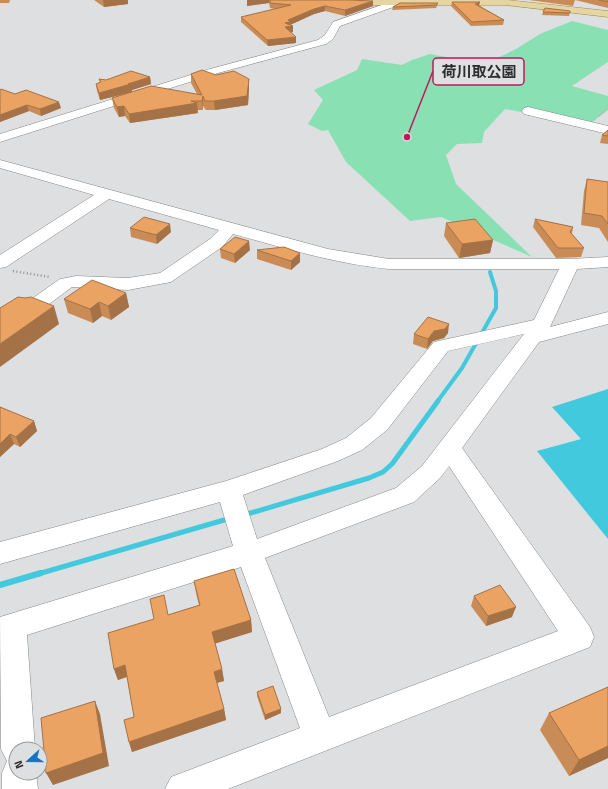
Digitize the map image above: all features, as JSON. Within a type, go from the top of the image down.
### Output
[{"type":"main road","points":[[322,0],[396,3],[489,2],[565,7],[608,14]]},
{"type":"street","points":[[489,2],[502,0]]},
{"type":"street","points":[[0,138],[214,71],[322,42],[329,37],[336,24],[384,9],[396,3]]},
{"type":"street","points":[[528,112],[608,130]]},
{"type":"street","points":[[0,164],[326,254],[368,262],[389,264],[570,264],[608,262]]},
{"type":"street","points":[[4,266],[107,193]]},
{"type":"street","points":[[30,309],[66,284],[76,281],[128,284],[165,278],[206,250],[230,227]]},
{"type":"street","points":[[17,741],[6,628],[247,546],[405,495],[431,472],[449,447],[529,331],[570,264]]},
{"type":"street","points":[[0,553],[229,490],[330,455],[354,444],[379,424],[441,346],[608,318]]},
{"type":"street","points":[[183,789],[580,637],[449,447]]},
{"type":"street","points":[[229,490],[247,546],[320,736]]},
{"type":"path","points":[[4,266],[76,281]]},
{"type":"green space","points":[[572,21],[608,30],[608,62],[572,86],[608,96],[608,109],[589,125],[505,109],[484,132],[482,143],[457,144],[446,155],[456,184],[532,257],[441,217],[410,221],[346,162],[328,130],[322,131],[308,124],[323,100],[314,90],[357,70],[362,59],[402,65],[430,54],[457,59],[491,61],[516,49],[540,34]]},
{"type":"water","points":[[608,389],[608,539],[537,451],[581,439],[552,407]]},
{"type":"building","points":[[270,0],[373,1],[345,10],[325,6],[314,9],[288,20],[290,22],[285,23],[293,26],[285,27],[296,37],[267,40],[241,17],[291,5],[270,3]]},
{"type":"building","points":[[452,2],[480,2],[475,4],[504,20],[472,22]]},
{"type":"building","points":[[400,3],[438,3],[436,5],[393,7]]},
{"type":"building","points":[[545,8],[570,11],[570,13],[543,12]]},
{"type":"building","points":[[202,70],[216,75],[234,71],[249,79],[247,96],[205,101],[203,96],[202,101],[191,101],[197,103],[129,114],[124,106],[117,107],[112,98],[151,86],[202,95],[191,74]]},
{"type":"building","points":[[131,71],[150,77],[99,93],[96,84],[101,82],[99,79],[106,80]]},
{"type":"building","points":[[1,89],[15,94],[26,90],[59,102],[40,109],[27,105],[0,115]]},
{"type":"building","points":[[608,130],[608,136],[602,135]]},
{"type":"building","points":[[587,179],[608,182],[608,224],[602,216],[584,213]]},
{"type":"building","points":[[144,217],[170,224],[156,235],[130,228]]},
{"type":"building","points":[[475,219],[493,240],[462,244],[446,223]]},
{"type":"building","points":[[535,219],[573,227],[570,232],[584,248],[558,248]]},
{"type":"building","points":[[235,237],[249,241],[234,254],[220,249]]},
{"type":"building","points":[[284,247],[300,253],[291,261],[257,250]]},
{"type":"building","points":[[92,280],[126,293],[108,306],[99,302],[90,309],[64,299]]},
{"type":"building","points":[[18,297],[31,297],[54,306],[0,344],[0,308]]},
{"type":"building","points":[[428,317],[449,324],[445,329],[434,331],[428,339],[414,334]]},
{"type":"building","points":[[0,407],[34,421],[16,437],[10,434],[0,444]]},
{"type":"building","points":[[234,569],[251,620],[212,632],[222,669],[214,672],[224,709],[129,742],[124,720],[134,717],[125,665],[114,669],[108,633],[154,619],[150,599],[164,595],[168,615],[200,605],[194,581]]},
{"type":"building","points":[[500,585],[516,607],[488,616],[474,596]]},
{"type":"building","points":[[273,686],[281,709],[265,715],[257,692]]},
{"type":"building","points":[[608,687],[608,746],[579,760],[549,713]]},
{"type":"building","points":[[95,701],[103,753],[48,772],[48,741],[43,741],[41,718]]},
{"type":"waterway","points":[[437,402],[462,368],[496,308],[496,291],[490,272]]},
{"type":"waterway","points":[[244,515],[369,478],[383,472],[392,464],[438,401]]},
{"type":"waterway","points":[[38,574],[231,518]]},
{"type":"waterway","points":[[0,585],[41,573]]},
{"type":"place","name":"荷川取公園","points":[[407,137]]}]
